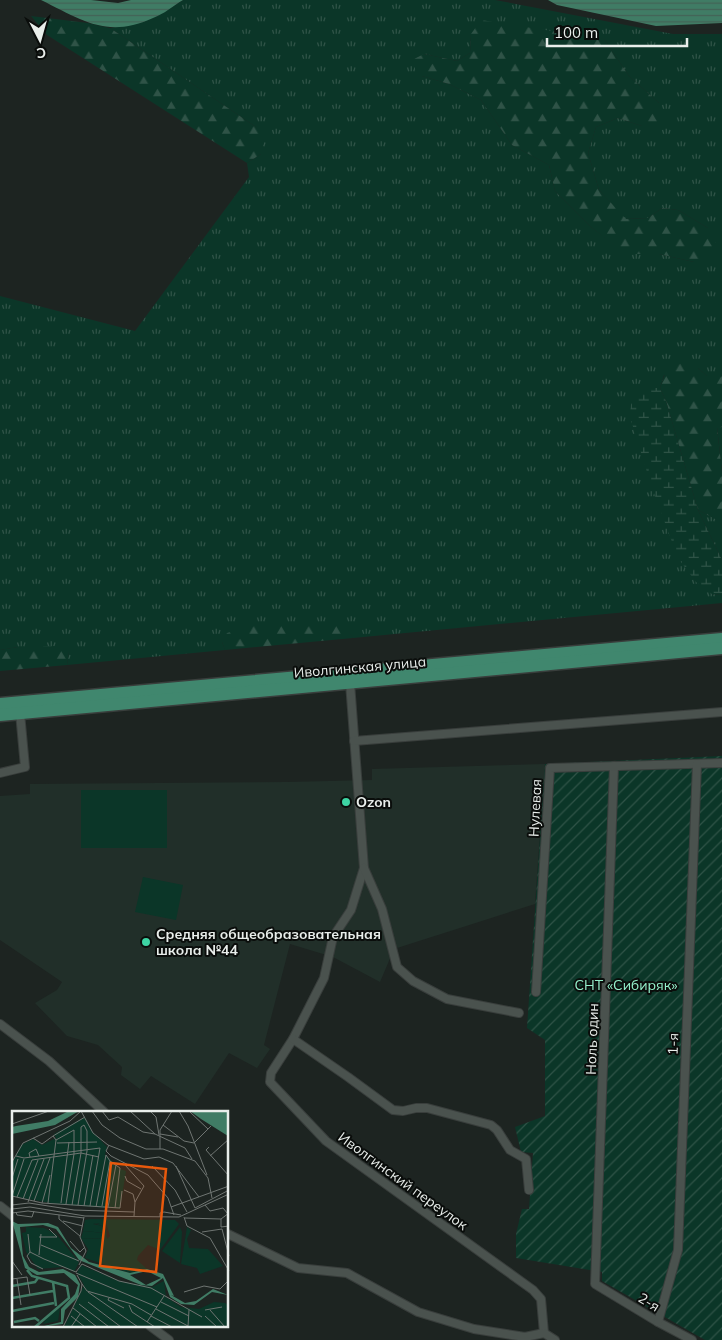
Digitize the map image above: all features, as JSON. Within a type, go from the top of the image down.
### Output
[{"type":"main road","name":"Иволгинская улица","points":[[0,704],[722,639]]},
{"type":"main road","name":"Иволгинская улица","points":[[0,715],[722,648]]},
{"type":"street","name":"Иволгинский переулок","points":[[350,683],[364,868],[382,909],[397,967],[414,981],[447,999],[519,1013]]},
{"type":"street","points":[[354,741],[722,712]]},
{"type":"street","points":[[0,773],[25,767],[20,713]]},
{"type":"street","name":"Нулевая","points":[[536,992],[550,768],[722,763]]},
{"type":"street","name":"1-я","points":[[658,1322],[678,1250],[696,764]]},
{"type":"street","name":"Ноль один","points":[[595,1284],[614,766]]},
{"type":"street","name":"Иволгинский переулок","points":[[364,868],[351,910],[333,937],[324,978],[293,1039],[271,1073],[270,1082],[326,1141],[533,1290],[541,1299],[544,1333]]},
{"type":"street","points":[[0,1024],[49,1061],[103,1111]]},
{"type":"street","points":[[293,1039],[393,1110],[403,1111],[427,1108],[491,1125],[497,1130],[510,1150],[526,1159],[529,1190]]},
{"type":"street","points":[[0,1206],[12,1216]]},
{"type":"street","points":[[229,1234],[298,1268],[347,1273],[418,1312],[474,1329],[525,1337],[544,1333],[555,1340]]},
{"type":"street","name":"2-я","points":[[595,1284],[692,1340]]},
{"type":"street","points":[[153,1328],[169,1340]]},
{"type":"shaded area","points":[[41,0],[91,0],[118,3],[131,0],[183,0],[165,12],[137,24],[108,27],[82,20]]},
{"type":"shaded area","points":[[548,0],[722,0],[722,23],[656,26],[557,5]]},
{"type":"shaded area","name":"Средняя общеобразовательная школа №44","points":[[545,764],[535,904],[394,949],[380,982],[333,957],[290,944],[264,1045],[270,1049],[257,1068],[229,1053],[195,1104],[151,1076],[140,1089],[121,1075],[122,1067],[98,1045],[67,1036],[35,1003],[57,990],[62,982],[0,940],[0,796],[30,794],[30,784],[372,780],[372,769]]},
{"type":"green space","points":[[183,0],[495,0],[673,34],[722,34],[722,376],[707,376],[698,368],[664,375],[660,388],[648,388],[712,594],[722,595],[722,603],[353,638],[344,626],[222,642],[225,650],[67,665],[69,652],[18,647],[0,650],[0,296],[135,331],[249,177],[247,163],[261,154],[256,127],[110,28],[141,22]],"holes":[[[471,34],[604,39],[629,76],[659,103],[642,126],[618,118],[596,127],[588,153],[599,190],[625,219],[648,218],[662,208],[678,210],[708,228],[694,262],[659,254],[625,253],[591,227],[555,191],[549,165],[512,145],[481,100],[449,84],[422,76],[424,54],[457,61],[470,53]]]},
{"type":"green space","points":[[31,16],[88,23],[110,28],[256,127],[264,142],[261,154],[247,163],[47,35]]},
{"type":"green space","points":[[481,20],[604,39],[629,76],[659,103],[664,117],[658,128],[642,126],[618,118],[596,127],[588,153],[599,190],[626,219],[648,218],[662,208],[678,210],[708,228],[718,247],[714,259],[694,262],[659,254],[625,254],[591,227],[555,191],[549,165],[512,145],[481,100],[449,84],[422,76],[415,69],[414,59],[424,54],[457,61],[470,53],[471,34]]},
{"type":"green space","points":[[683,361],[698,368],[707,376],[722,376],[722,427],[717,428],[722,472],[722,525],[717,520],[698,510],[666,401],[660,388],[669,362]]},
{"type":"green space","points":[[648,388],[660,388],[666,401],[698,510],[722,560],[722,595],[712,594],[696,582],[678,558],[651,485],[630,417],[631,404],[638,392]]},
{"type":"green space","points":[[717,427],[722,427],[722,472]]},
{"type":"green space","points":[[698,510],[718,520],[722,525],[722,560]]},
{"type":"green space","points":[[324,623],[345,626],[353,638],[225,650],[222,642],[227,633],[254,625]]},
{"type":"green space","points":[[62,646],[69,652],[67,665],[0,671],[0,650],[18,647]]},
{"type":"green space","name":"СНТ «Сибиряк»","points":[[722,756],[722,1340],[705,1340],[602,1281],[602,1272],[516,1258],[516,1234],[522,1209],[529,1209],[533,1153],[521,1152],[515,1127],[545,1116],[545,1040],[527,1028],[545,764]]},
{"type":"green space","points":[[81,790],[167,790],[167,848],[81,848]]},
{"type":"green space","points":[[143,877],[183,885],[176,920],[135,912]]},
{"type":"place","name":"Ozon","points":[[346,802]]},
{"type":"place","name":"Средняя общеобразовательная школа №44","points":[[146,942]]}]
